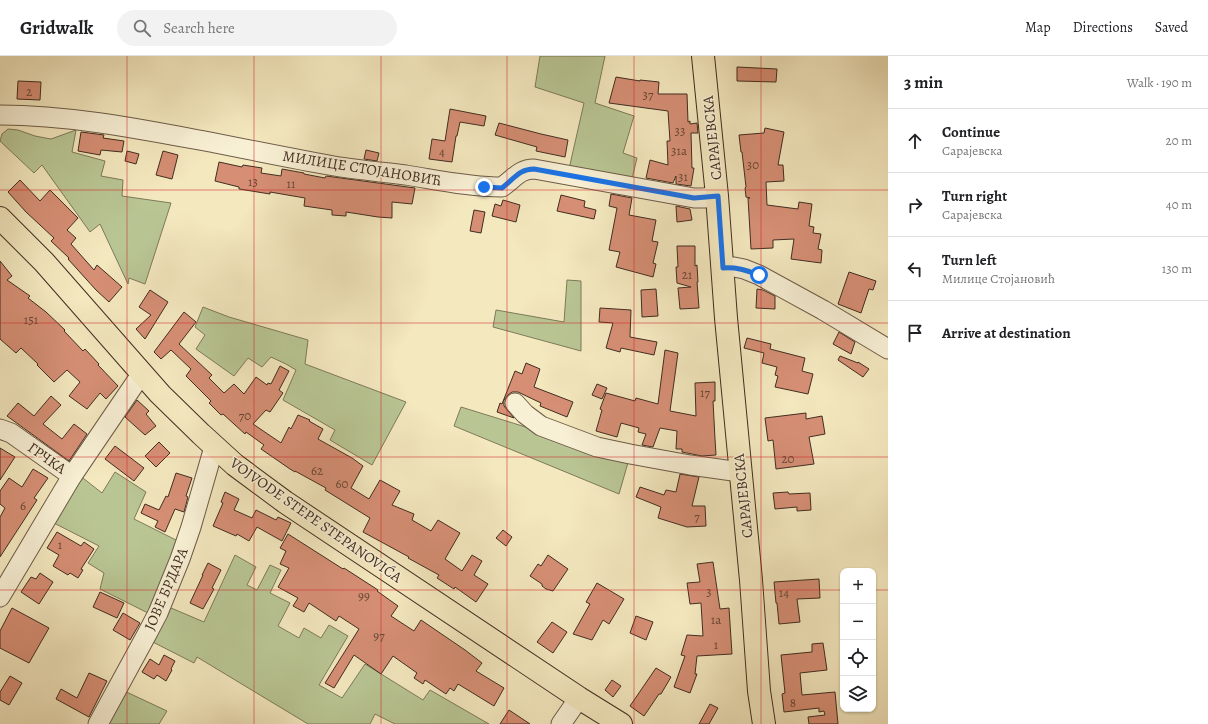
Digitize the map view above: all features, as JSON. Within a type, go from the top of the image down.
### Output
[{"type":"main road","name":"САРАЈЕВСКА","points":[[703,56],[718,196],[726,318],[751,580],[759,691],[764,724]]},
{"type":"main road","name":"VOJVODE STEPE STEPANOVIĆA","points":[[0,218],[44,262],[142,374],[178,412],[234,465],[286,502],[621,724]]},
{"type":"street","name":"МИЛИЦЕ СТОЈАНОВИЋ","points":[[0,115],[46,117],[128,127],[336,166],[484,187],[502,188],[520,172],[527,169],[534,169],[694,198],[718,196]]},
{"type":"street","points":[[723,268],[744,269],[759,275],[823,310],[888,349]]},
{"type":"street","points":[[0,597],[72,476],[142,374]]},
{"type":"street","points":[[515,403],[541,426],[597,447],[690,465],[740,472]]},
{"type":"street","name":"ГРЧКА","points":[[0,429],[11,433],[72,476]]},
{"type":"street","name":"ЈОВЕ БРДАРА","points":[[98,724],[158,613],[191,527],[214,447]]},
{"type":"street","points":[[561,724],[580,698]]},
{"type":"green space","points":[[540,56],[605,56],[595,103],[634,116],[623,153],[637,158],[631,183],[569,169],[584,103],[535,87]]},
{"type":"green space","points":[[8,129],[18,130],[35,136],[51,139],[76,130],[72,152],[105,161],[101,176],[123,180],[122,196],[171,203],[145,284],[129,278],[128,284],[100,224],[90,232],[42,165],[34,173],[0,141],[2,134]]},
{"type":"green space","points":[[567,280],[581,281],[581,351],[493,327],[496,310],[564,322]]},
{"type":"green space","points":[[203,307],[229,317],[308,340],[305,364],[406,402],[372,465],[330,440],[335,430],[283,400],[296,370],[271,357],[262,367],[248,358],[234,376],[196,349],[205,335],[195,327]]},
{"type":"green space","points":[[461,407],[629,459],[619,494],[454,426]]},
{"type":"green space","points":[[115,472],[146,492],[134,519],[182,543],[164,605],[204,622],[235,555],[256,567],[247,585],[257,590],[270,565],[281,570],[270,593],[290,603],[278,626],[299,638],[304,628],[321,638],[329,625],[348,636],[319,685],[342,698],[365,664],[423,700],[430,690],[489,724],[395,724],[375,714],[370,724],[308,724],[197,657],[194,663],[143,637],[154,616],[100,589],[104,573],[88,563],[99,546],[50,521],[79,475],[102,493]]},
{"type":"green space","points":[[120,689],[167,711],[159,724],[108,724]]},
{"type":"building","points":[[737,67],[777,69],[776,82],[737,81]]},
{"type":"building","points":[[616,77],[640,81],[659,82],[658,94],[687,94],[688,122],[690,121],[690,124],[697,123],[698,133],[691,133],[692,168],[694,168],[691,186],[676,184],[676,176],[673,183],[646,178],[650,160],[668,165],[667,141],[670,141],[668,111],[609,103]]},
{"type":"building","points":[[18,81],[41,82],[40,100],[17,99]]},
{"type":"building","points":[[450,109],[486,116],[484,126],[460,122],[452,162],[429,159],[432,139],[445,141]]},
{"type":"building","points":[[499,123],[568,140],[565,157],[536,151],[537,147],[495,135]]},
{"type":"building","points":[[765,128],[784,132],[778,165],[783,165],[784,181],[766,182],[767,205],[798,209],[799,202],[812,204],[809,226],[814,227],[813,233],[821,234],[818,249],[822,250],[821,263],[791,259],[794,239],[773,240],[773,248],[751,249],[748,198],[750,198],[746,197],[739,135],[764,133]]},
{"type":"building","points":[[81,132],[104,135],[103,138],[124,141],[122,152],[101,150],[100,155],[78,151]]},
{"type":"building","points":[[366,150],[379,153],[377,161],[364,159]]},
{"type":"building","points":[[127,151],[139,154],[136,164],[125,161]]},
{"type":"building","points":[[163,151],[178,155],[172,179],[156,175]]},
{"type":"building","points":[[219,162],[242,167],[243,165],[262,168],[261,173],[281,176],[282,169],[325,178],[326,176],[415,188],[412,204],[392,202],[392,218],[346,212],[346,216],[332,215],[332,210],[304,206],[305,198],[270,192],[270,194],[239,189],[239,187],[215,181]]},
{"type":"building","points":[[20,180],[40,201],[50,190],[78,218],[67,230],[76,238],[71,244],[94,270],[97,265],[122,287],[109,302],[96,290],[68,259],[69,258],[51,241],[54,238],[26,212],[8,192]]},
{"type":"building","points":[[611,194],[632,198],[629,215],[656,220],[652,241],[658,242],[653,263],[656,264],[653,277],[616,267],[620,252],[609,250],[617,208],[609,206]]},
{"type":"building","points":[[561,195],[585,201],[584,207],[596,210],[594,219],[557,211]]},
{"type":"building","points":[[503,200],[520,205],[516,222],[492,216],[495,204],[501,206]]},
{"type":"building","points":[[676,206],[690,209],[692,220],[677,222]]},
{"type":"building","points":[[474,210],[485,212],[481,233],[470,231]]},
{"type":"building","points":[[677,246],[695,246],[695,266],[697,265],[699,308],[680,309],[678,288],[691,287],[677,283]]},
{"type":"building","points":[[0,261],[12,276],[7,280],[30,296],[28,298],[65,330],[64,331],[83,351],[85,349],[118,386],[106,399],[100,393],[87,409],[69,396],[80,382],[67,370],[54,382],[21,348],[16,353],[0,339]]},
{"type":"building","points":[[849,272],[876,281],[873,290],[869,289],[861,313],[838,304]]},
{"type":"building","points":[[656,289],[658,316],[642,317],[641,290]]},
{"type":"building","points":[[757,289],[763,290],[775,296],[775,309],[756,308]]},
{"type":"building","points":[[150,290],[168,302],[145,339],[136,329],[151,315],[139,307]]},
{"type":"building","points":[[600,308],[631,310],[630,337],[657,342],[654,355],[621,348],[620,352],[606,348],[613,323],[599,322]]},
{"type":"building","points":[[184,312],[196,322],[179,344],[212,375],[209,378],[224,393],[234,384],[244,394],[256,377],[267,385],[268,383],[271,384],[280,366],[289,371],[279,390],[283,393],[270,412],[266,410],[253,424],[281,443],[289,427],[291,429],[298,415],[310,420],[309,421],[323,429],[318,439],[352,458],[363,466],[351,488],[369,499],[380,480],[400,491],[392,505],[414,514],[412,520],[431,531],[438,520],[460,533],[445,559],[462,571],[472,555],[482,561],[474,575],[488,584],[476,602],[455,587],[454,589],[437,578],[439,575],[363,532],[370,518],[325,490],[326,488],[290,469],[261,449],[264,445],[246,432],[245,434],[223,414],[221,415],[209,403],[211,401],[186,376],[191,369],[171,350],[161,359],[154,352]]},
{"type":"building","points":[[839,332],[855,342],[851,354],[833,344]]},
{"type":"building","points":[[747,338],[771,344],[770,349],[805,358],[802,371],[813,374],[808,394],[775,387],[778,376],[775,375],[777,367],[762,363],[764,353],[744,348]]},
{"type":"building","points":[[665,350],[678,353],[670,411],[696,416],[695,383],[715,382],[715,401],[713,401],[716,455],[702,456],[682,452],[682,449],[676,449],[677,431],[660,428],[653,447],[642,445],[646,434],[638,432],[639,428],[621,423],[617,437],[596,431],[602,410],[600,409],[606,393],[635,401],[636,398],[658,404]]},
{"type":"building","points":[[840,356],[858,362],[869,369],[863,377],[838,360]]},
{"type":"building","points":[[526,363],[540,369],[534,387],[573,402],[567,417],[540,406],[541,403],[518,392],[512,392],[504,400],[504,406],[514,418],[497,412],[500,403],[502,404],[515,371],[522,374]]},
{"type":"building","points":[[597,384],[607,388],[602,399],[592,395]]},
{"type":"building","points":[[51,396],[61,405],[43,424],[62,439],[74,424],[87,434],[69,461],[7,416],[18,403],[34,416]]},
{"type":"building","points":[[137,400],[149,411],[146,414],[156,426],[145,435],[125,417]]},
{"type":"building","points":[[806,413],[806,419],[822,416],[825,434],[809,437],[814,464],[776,469],[773,440],[768,441],[765,418]]},
{"type":"building","points":[[159,442],[170,453],[156,467],[145,456]]},
{"type":"building","points":[[115,446],[144,468],[134,481],[105,459]]},
{"type":"building","points":[[0,448],[15,457],[0,480]]},
{"type":"building","points":[[33,469],[48,478],[34,498],[37,500],[0,557],[0,517],[5,508],[0,504],[0,491],[9,478],[22,487]]},
{"type":"building","points":[[176,473],[192,478],[186,496],[188,497],[184,512],[175,509],[165,532],[155,527],[158,521],[141,513],[145,504],[159,510],[166,496],[168,497]]},
{"type":"building","points":[[680,474],[699,477],[692,506],[705,506],[706,526],[687,527],[658,518],[661,507],[636,497],[640,487],[664,495],[666,490],[676,492]]},
{"type":"building","points":[[225,492],[239,499],[234,510],[252,518],[256,510],[276,520],[278,517],[291,523],[282,541],[257,527],[249,541],[237,534],[236,536],[213,526],[223,503],[221,502]]},
{"type":"building","points":[[788,492],[789,494],[810,493],[811,510],[797,511],[797,507],[775,509],[773,493]]},
{"type":"building","points":[[503,530],[512,537],[506,546],[496,538]]},
{"type":"building","points":[[57,532],[81,546],[84,542],[94,549],[81,569],[83,570],[78,578],[70,573],[68,575],[53,566],[59,555],[47,548]]},
{"type":"building","points":[[288,534],[378,590],[377,591],[398,606],[391,616],[414,631],[421,620],[482,663],[476,671],[504,688],[494,706],[458,684],[454,691],[450,688],[446,694],[425,680],[423,684],[414,678],[417,673],[393,656],[381,674],[354,655],[334,688],[325,683],[359,629],[339,616],[336,621],[309,603],[304,612],[293,606],[298,598],[278,587],[289,568],[280,564],[286,551],[280,548]]},
{"type":"building","points":[[548,555],[568,569],[553,591],[546,589],[542,586],[542,584],[530,576],[538,564],[541,566]]},
{"type":"building","points":[[713,562],[720,609],[729,608],[732,654],[697,656],[695,674],[697,674],[690,693],[674,687],[685,656],[681,655],[687,635],[703,636],[701,603],[690,604],[687,583],[700,582],[697,564]]},
{"type":"building","points":[[208,563],[221,570],[212,588],[214,589],[203,609],[190,603]]},
{"type":"building","points":[[40,573],[53,582],[39,604],[21,592],[31,577],[36,579]]},
{"type":"building","points":[[819,579],[820,598],[797,599],[800,622],[779,624],[774,582]]},
{"type":"building","points":[[597,583],[624,599],[609,624],[603,620],[592,640],[573,634],[590,604],[586,602]]},
{"type":"building","points":[[100,592],[124,603],[117,618],[93,607]]},
{"type":"building","points":[[12,608],[49,628],[29,663],[0,648],[0,631]]},
{"type":"building","points":[[123,613],[140,623],[130,640],[113,630]]},
{"type":"building","points":[[636,616],[653,622],[646,640],[630,633]]},
{"type":"building","points":[[552,622],[567,632],[553,653],[537,642]]},
{"type":"building","points":[[823,643],[827,670],[800,673],[802,695],[835,692],[838,724],[809,724],[808,717],[825,715],[824,711],[819,712],[819,708],[784,712],[782,694],[785,693],[781,655],[812,652],[812,644]]},
{"type":"building","points":[[164,655],[175,661],[166,681],[157,675],[154,679],[142,672],[150,659],[159,665]]},
{"type":"building","points":[[656,668],[671,677],[661,694],[659,694],[644,716],[630,706]]},
{"type":"building","points":[[89,673],[107,681],[89,717],[56,699],[61,689],[77,698]]},
{"type":"building","points":[[10,676],[22,683],[9,705],[0,700],[0,692]]},
{"type":"building","points":[[612,680],[621,686],[613,697],[605,690]]},
{"type":"building","points":[[710,704],[718,708],[709,724],[699,724]]},
{"type":"building","points":[[509,710],[530,724],[500,724]]},
{"type":"route","points":[[484,187],[502,188],[520,172],[527,169],[534,169],[694,198],[718,196],[723,268],[744,269],[759,275]]}]
